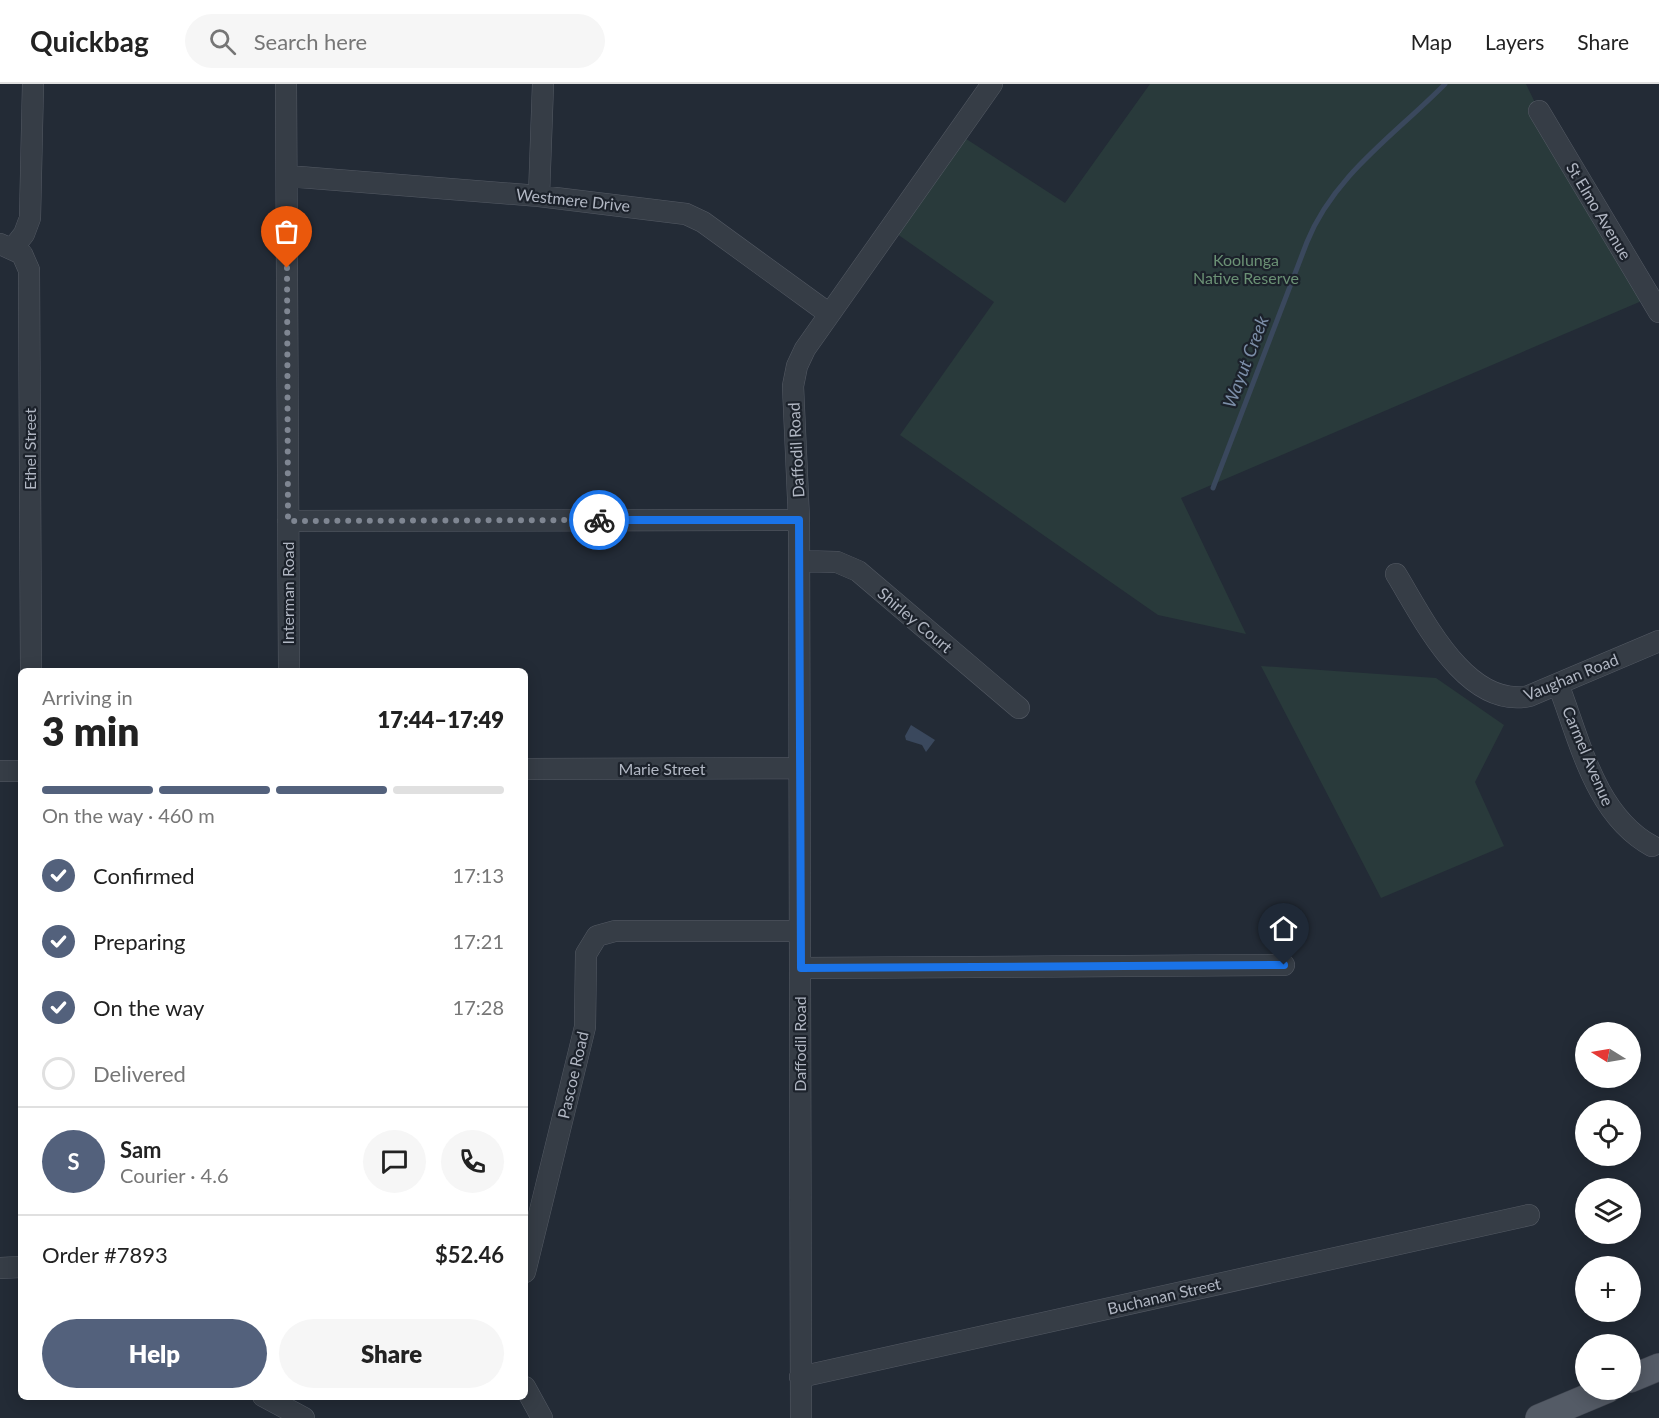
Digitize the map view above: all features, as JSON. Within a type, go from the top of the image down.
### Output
[{"type":"main road","points":[[1641,1375],[1659,1367]]},
{"type":"main road","points":[[1539,1418],[1582,1400]]},
{"type":"street","points":[[6,246],[24,234],[30,218],[33,84]]},
{"type":"street","name":"Interman Road","points":[[286,84],[289,668]]},
{"type":"street","points":[[539,196],[543,84]]},
{"type":"street","name":"Daffodil Road","points":[[801,1418],[799,520],[793,386],[797,366],[805,349],[828,313],[986,86]]},
{"type":"street","name":"St Elmo Avenue","points":[[1539,111],[1659,312]]},
{"type":"street","name":"Westmere Drive","points":[[287,176],[539,196],[686,214],[704,222],[828,313]]},
{"type":"street","name":"Ethel Street","points":[[6,246],[26,258],[30,270],[31,668]]},
{"type":"street","points":[[288,521],[799,520]]},
{"type":"street","name":"Shirley Court","points":[[799,561],[837,562],[858,571],[1019,708]]},
{"type":"street","name":"Vaughan Road","points":[[1396,574],[1449,658],[1496,695],[1518,698],[1558,684],[1659,640]]},
{"type":"street","name":"Carmel Avenue","points":[[1558,684],[1605,803],[1629,832],[1652,846]]},
{"type":"street","name":"Marie Street","points":[[528,769],[799,768]]},
{"type":"street","points":[[0,771],[18,771]]},
{"type":"street","name":"Pascoe Road","points":[[528,1260],[585,1027],[585,962],[592,941],[597,936],[615,931],[799,931]]},
{"type":"street","points":[[801,968],[1284,965]]},
{"type":"street","name":"Buchanan Street","points":[[800,1377],[1529,1215]]},
{"type":"street","points":[[0,1268],[18,1267]]},
{"type":"street","points":[[528,1392],[542,1418]]},
{"type":"street","points":[[270,1400],[304,1418]]},
{"type":"green space","name":"Koolunga Native Reserve","points":[[1150,84],[1526,84],[1539,111],[1651,297],[1181,498],[1246,634],[1158,615],[900,435],[994,302],[890,229],[957,133],[1065,203]]},
{"type":"green space","points":[[1261,666],[1436,678],[1504,725],[1475,782],[1504,846],[1381,898]]},
{"type":"water","points":[[911,725],[935,740],[926,752],[922,745],[906,740],[905,736]]},
{"type":"waterway","name":"Wayut Creek","points":[[1213,488],[1307,242],[1319,218],[1333,196],[1350,176],[1445,84]]},
{"type":"way so far","points":[[287,268],[288,521],[599,520]]},
{"type":"route","points":[[599,520],[799,520],[799,931],[801,968],[1284,965]]}]
